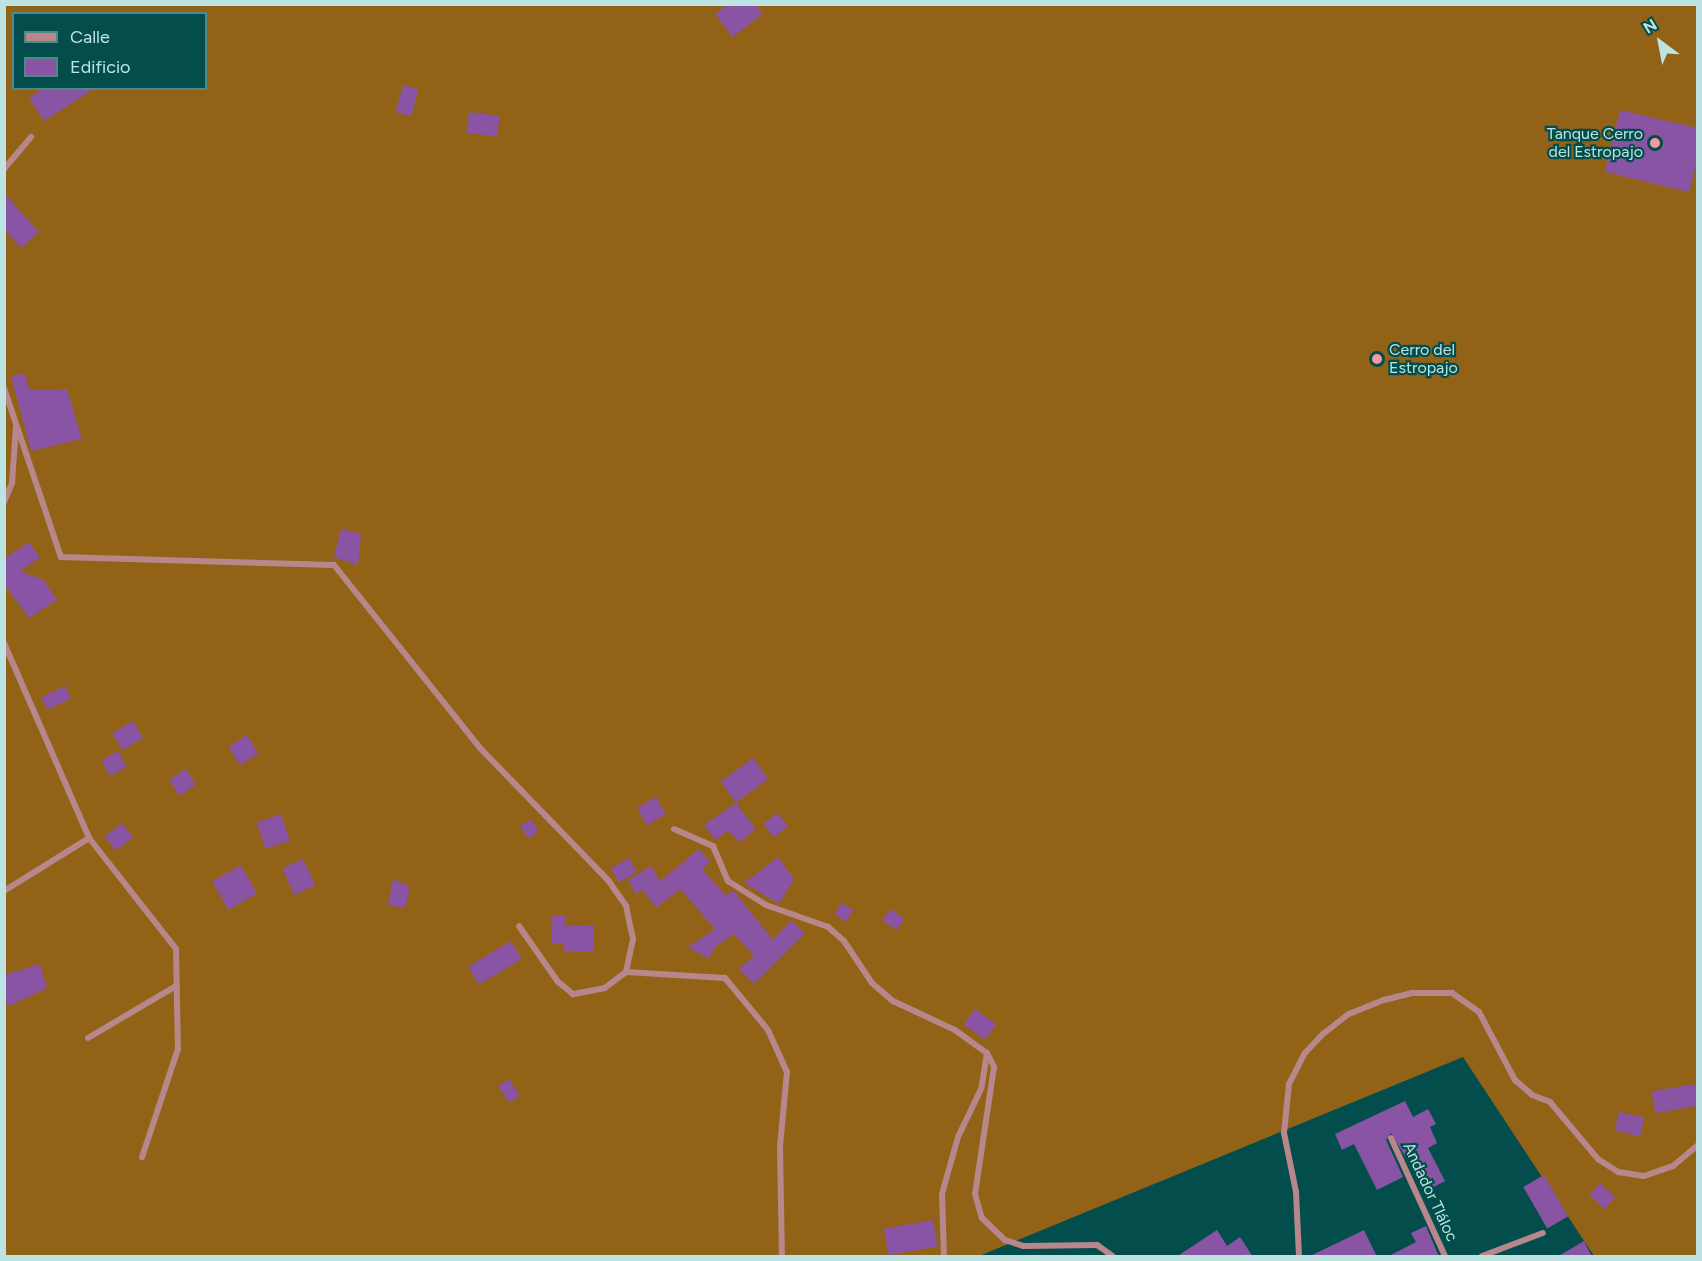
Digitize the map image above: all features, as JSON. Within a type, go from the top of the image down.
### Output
[{"type":"street","points":[[4,168],[32,137]]},
{"type":"street","points":[[4,387],[61,557],[334,565],[480,748],[614,889],[626,906],[633,939],[626,972],[605,988],[573,994],[558,982],[519,926]]},
{"type":"street","points":[[4,502],[12,483],[16,422]]},
{"type":"street","points":[[4,643],[89,838],[176,949],[178,1049],[142,1157]]},
{"type":"street","points":[[674,829],[713,846],[728,881],[766,905],[828,927],[844,941],[872,983],[893,1001],[955,1030],[987,1053],[994,1067],[975,1194],[982,1218],[1005,1240],[1023,1246],[1096,1245],[1113,1257]]},
{"type":"street","points":[[4,891],[89,838]]},
{"type":"street","points":[[626,972],[725,978],[768,1030],[787,1072],[780,1146],[782,1257]]},
{"type":"street","points":[[88,1038],[177,986]]},
{"type":"street","points":[[1299,1257],[1296,1192],[1284,1133],[1289,1084],[1305,1053],[1323,1034],[1349,1014],[1384,1000],[1413,993],[1452,993],[1470,1006],[1492,1030],[1515,1080],[1532,1095],[1550,1102],[1598,1159],[1618,1172],[1644,1176],[1673,1166],[1698,1145]]},
{"type":"street","points":[[944,1257],[942,1194],[958,1137],[981,1089],[987,1053]]},
{"type":"street","name":"Andador Tláloc","points":[[1391,1138],[1445,1257]]},
{"type":"street","points":[[1482,1257],[1543,1233]]},
{"type":"shaded area","points":[[5,5],[1697,5],[1697,1256],[1594,1256],[1463,1057],[979,1256],[5,1256]]},
{"type":"building","points":[[728,4],[755,4],[763,14],[732,37],[715,14]]},
{"type":"building","points":[[403,85],[418,89],[411,116],[396,112]]},
{"type":"building","points":[[41,90],[92,90],[44,121],[29,98]]},
{"type":"building","name":"Tanque Cerro del Estropajo","points":[[1620,110],[1698,128],[1698,157],[1689,192],[1605,172]]},
{"type":"building","points":[[469,112],[500,116],[497,137],[466,133]]},
{"type":"building","points":[[4,193],[39,232],[21,248],[4,229]]},
{"type":"building","points":[[24,373],[30,390],[67,389],[82,439],[31,451],[11,376]]},
{"type":"building","points":[[341,529],[361,534],[358,565],[334,557]]},
{"type":"building","points":[[29,542],[40,558],[20,571],[44,580],[57,600],[29,618],[4,584],[4,559]]},
{"type":"building","points":[[65,686],[71,699],[47,710],[41,697]]},
{"type":"building","points":[[133,721],[143,738],[122,750],[112,733]]},
{"type":"building","points":[[247,735],[259,754],[240,765],[228,747]]},
{"type":"building","points":[[118,751],[127,767],[110,776],[101,760]]},
{"type":"building","points":[[753,758],[768,779],[736,803],[721,782]]},
{"type":"building","points":[[186,769],[196,785],[179,796],[169,780]]},
{"type":"building","points":[[656,797],[666,814],[647,825],[637,808]]},
{"type":"building","points":[[736,803],[756,829],[740,842],[728,831],[715,840],[704,825]]},
{"type":"building","points":[[778,813],[788,827],[773,837],[763,824]]},
{"type":"building","points":[[281,814],[290,840],[266,849],[256,822]]},
{"type":"building","points":[[531,819],[539,832],[528,839],[520,826]]},
{"type":"building","points":[[122,823],[133,837],[116,851],[105,837]]},
{"type":"building","points":[[699,849],[710,862],[702,869],[726,896],[733,890],[773,940],[791,920],[805,933],[754,984],[739,969],[754,956],[734,934],[716,946],[708,959],[688,947],[715,929],[680,889],[656,908],[643,890],[636,894],[628,880],[651,866],[660,881]]},
{"type":"building","points":[[778,857],[794,879],[779,904],[744,883]]},
{"type":"building","points":[[629,858],[637,872],[619,882],[611,868]]},
{"type":"building","points":[[303,859],[315,885],[294,895],[282,869]]},
{"type":"building","points":[[241,865],[257,894],[228,910],[212,881]]},
{"type":"building","points":[[393,879],[410,887],[405,908],[388,905]]},
{"type":"building","points":[[841,903],[853,910],[847,921],[834,914]]},
{"type":"building","points":[[890,909],[904,918],[897,930],[882,921]]},
{"type":"building","points":[[552,916],[566,916],[565,926],[594,925],[594,952],[564,952],[564,944],[552,944]]},
{"type":"building","points":[[511,941],[522,959],[479,985],[468,967]]},
{"type":"building","points":[[40,964],[47,988],[9,1006],[4,999],[4,975]]},
{"type":"building","points":[[975,1009],[996,1024],[985,1040],[964,1024]]},
{"type":"building","points":[[509,1079],[520,1096],[509,1103],[498,1086]]},
{"type":"building","points":[[1694,1084],[1698,1106],[1655,1113],[1652,1091]]},
{"type":"building","points":[[1405,1101],[1413,1117],[1428,1109],[1436,1124],[1430,1127],[1437,1143],[1428,1148],[1445,1181],[1426,1191],[1391,1133],[1386,1140],[1403,1177],[1377,1190],[1354,1144],[1342,1150],[1335,1134]]},
{"type":"building","points":[[1619,1112],[1644,1118],[1640,1136],[1615,1131]]},
{"type":"building","points":[[1544,1175],[1568,1217],[1547,1229],[1523,1187]]},
{"type":"building","points":[[1600,1183],[1615,1197],[1604,1209],[1589,1195]]},
{"type":"building","points":[[933,1220],[938,1247],[888,1255],[884,1229]]},
{"type":"building","points":[[1426,1226],[1439,1257],[1387,1257],[1416,1242],[1411,1233]]},
{"type":"building","points":[[1217,1230],[1227,1246],[1240,1237],[1253,1257],[1176,1257]]},
{"type":"building","points":[[1364,1230],[1377,1257],[1308,1257]]},
{"type":"building","points":[[1584,1241],[1592,1257],[1557,1257]]},
{"type":"place","name":"Tanque Cerro del Estropajo","points":[[1655,143]]},
{"type":"place","name":"Cerro del Estropajo","points":[[1377,359]]}]
